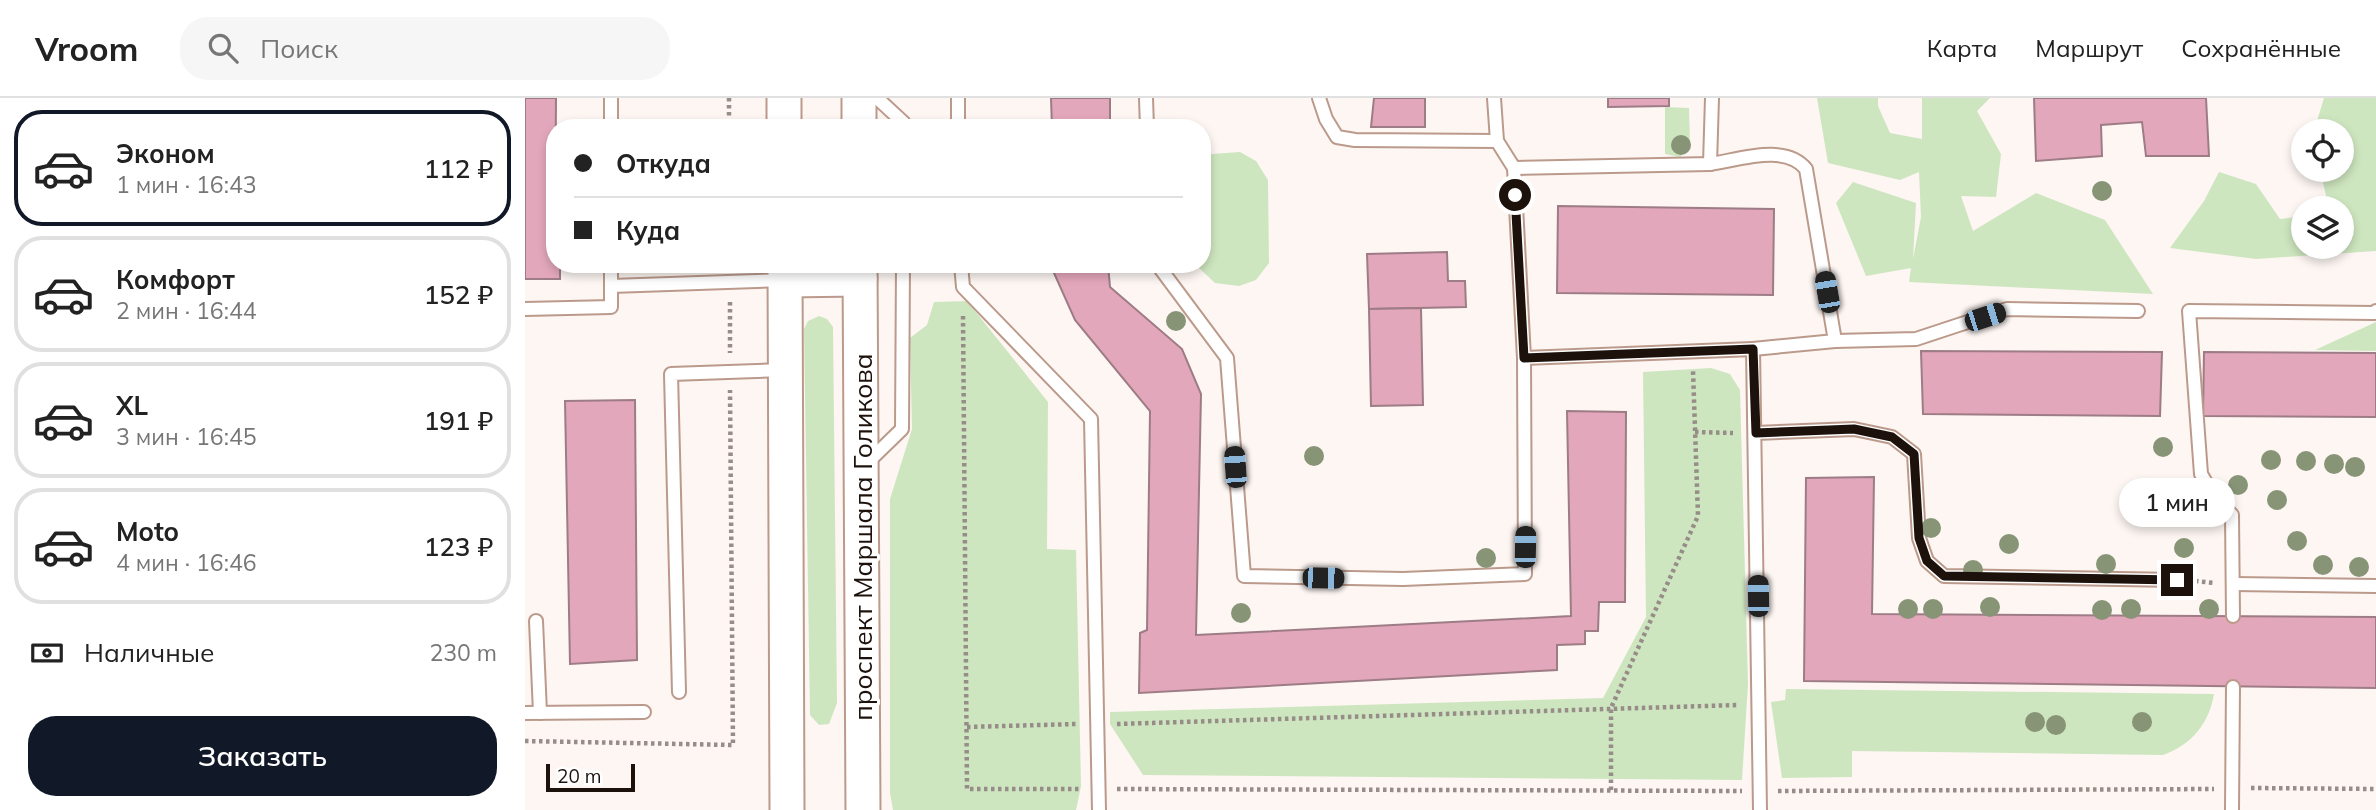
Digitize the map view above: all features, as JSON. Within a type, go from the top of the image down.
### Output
[{"type":"main road","points":[[784,98],[784,119]]},
{"type":"main road","points":[[859,98],[859,119]]},
{"type":"main road","points":[[785,273],[787,810]]},
{"type":"main road","name":"проспект Маршала Голикова","points":[[860,273],[863,810]]},
{"type":"lane","points":[[611,98],[611,119]]},
{"type":"lane","points":[[877,98],[900,119]]},
{"type":"lane","points":[[958,98],[958,119]]},
{"type":"lane","points":[[1146,98],[1147,119]]},
{"type":"lane","points":[[1319,98],[1336,137],[1356,140],[1497,141]]},
{"type":"lane","points":[[1164,273],[1227,358],[1244,576],[1403,579],[1525,574],[1524,358],[1514,168],[1497,141],[1494,98]]},
{"type":"lane","points":[[1710,163],[1712,98]]},
{"type":"lane","points":[[1514,168],[1710,163],[1782,154],[1799,160],[1806,169],[1835,341]]},
{"type":"lane","points":[[525,309],[611,307],[611,273]]},
{"type":"lane","points":[[611,286],[730,282],[780,273]]},
{"type":"lane","points":[[861,469],[902,429],[903,273]]},
{"type":"lane","points":[[962,273],[963,287],[1091,419],[1099,810]]},
{"type":"lane","points":[[1524,358],[1916,339],[2007,309],[2138,311]]},
{"type":"lane","points":[[2233,616],[2232,515],[2213,495],[2201,474],[2189,311],[2376,311]]},
{"type":"lane","points":[[1753,349],[1760,810]]},
{"type":"lane","points":[[679,692],[671,374],[785,370]]},
{"type":"lane","points":[[1756,433],[1854,429],[1892,437],[1914,454],[1919,538],[1927,561],[1944,576],[2177,580]]},
{"type":"lane","points":[[2234,584],[2376,586]]},
{"type":"lane","points":[[536,621],[540,713]]},
{"type":"lane","points":[[2232,810],[2233,687]]},
{"type":"lane","points":[[525,713],[644,712]]},
{"type":"path","points":[[729,98],[729,119]]},
{"type":"path","points":[[525,741],[733,745],[730,282]]},
{"type":"path","points":[[963,287],[967,789],[2376,789]]},
{"type":"path","points":[[1611,790],[1611,708],[1698,516],[1693,370]]},
{"type":"path","points":[[1695,432],[1756,433]]},
{"type":"path","points":[[2177,580],[2234,584]]},
{"type":"path","points":[[967,727],[1759,705]]},
{"type":"green space","points":[[1817,98],[1878,98],[1878,106],[1890,133],[1922,139],[1922,98],[1990,98],[1977,111],[2001,154],[1996,197],[1961,196],[1973,231],[2036,193],[2105,220],[2153,294],[1909,282],[1911,268],[1866,276],[1836,203],[1853,182],[1916,203],[1913,259],[1921,217],[1919,172],[1900,180],[1828,163]]},
{"type":"green space","points":[[2324,98],[2376,98],[2376,251],[2354,252],[2354,196],[2326,196],[2323,182],[2354,182],[2354,119],[2318,119]]},
{"type":"green space","points":[[1665,107],[1689,108],[1690,146],[1680,157],[1665,154]]},
{"type":"green space","points":[[1240,152],[1256,161],[1268,180],[1269,263],[1256,280],[1239,286],[1215,283],[1204,273],[1211,273],[1212,154]]},
{"type":"green space","points":[[2219,172],[2256,184],[2280,219],[2291,218],[2291,257],[2256,259],[2170,248],[2204,201]]},
{"type":"green space","points":[[967,301],[1048,402],[1047,549],[1076,550],[1081,786],[1076,810],[893,810],[890,793],[890,499],[912,429],[910,338],[927,325],[934,302]]},
{"type":"green space","points":[[819,316],[827,319],[833,327],[837,703],[829,724],[819,725],[810,715],[804,329],[808,321]]},
{"type":"green space","points":[[2376,322],[2376,351],[2315,350]]},
{"type":"green space","points":[[1711,368],[1730,374],[1740,390],[1748,684],[1742,780],[1143,775],[1110,724],[1110,712],[1603,698],[1646,617],[1643,372]]},
{"type":"green space","points":[[1786,689],[2214,694],[2208,715],[2197,732],[2182,745],[2163,755],[1852,751],[1852,777],[1782,778],[1771,702],[1785,700]]},
{"type":"building","points":[[525,98],[556,98],[556,119],[546,119],[546,273],[560,273],[560,279],[525,279]]},
{"type":"building","points":[[1051,98],[1110,98],[1110,119],[1052,119]]},
{"type":"building","points":[[1374,98],[1425,98],[1425,127],[1371,127]]},
{"type":"building","points":[[1608,98],[1669,98],[1669,106],[1608,107]]},
{"type":"building","points":[[2034,98],[2206,98],[2209,156],[2146,156],[2142,122],[2101,125],[2102,156],[2036,161]]},
{"type":"building","points":[[1558,206],[1774,209],[1773,295],[1557,293]]},
{"type":"building","points":[[1447,252],[1448,281],[1465,281],[1466,307],[1369,309],[1367,254]]},
{"type":"building","points":[[1054,273],[1109,273],[1110,287],[1182,349],[1201,394],[1196,635],[1571,616],[1567,411],[1626,412],[1625,602],[1599,602],[1598,631],[1585,631],[1585,644],[1557,645],[1557,670],[1139,693],[1140,633],[1147,630],[1150,411],[1075,320]]},
{"type":"building","points":[[1421,308],[1423,405],[1371,406],[1369,309]]},
{"type":"building","points":[[1921,351],[2162,352],[2160,416],[1923,414]]},
{"type":"building","points":[[2204,352],[2376,353],[2376,417],[2203,416]]},
{"type":"building","points":[[635,400],[637,660],[570,664],[565,401]]},
{"type":"building","points":[[1874,477],[1872,614],[2376,617],[2376,688],[1804,681],[1806,478]]},
{"type":"route","points":[[1515,195],[1524,358],[1753,349],[1756,433],[1854,429],[1892,437],[1914,454],[1919,538],[1927,561],[1944,576],[2177,580]]}]
